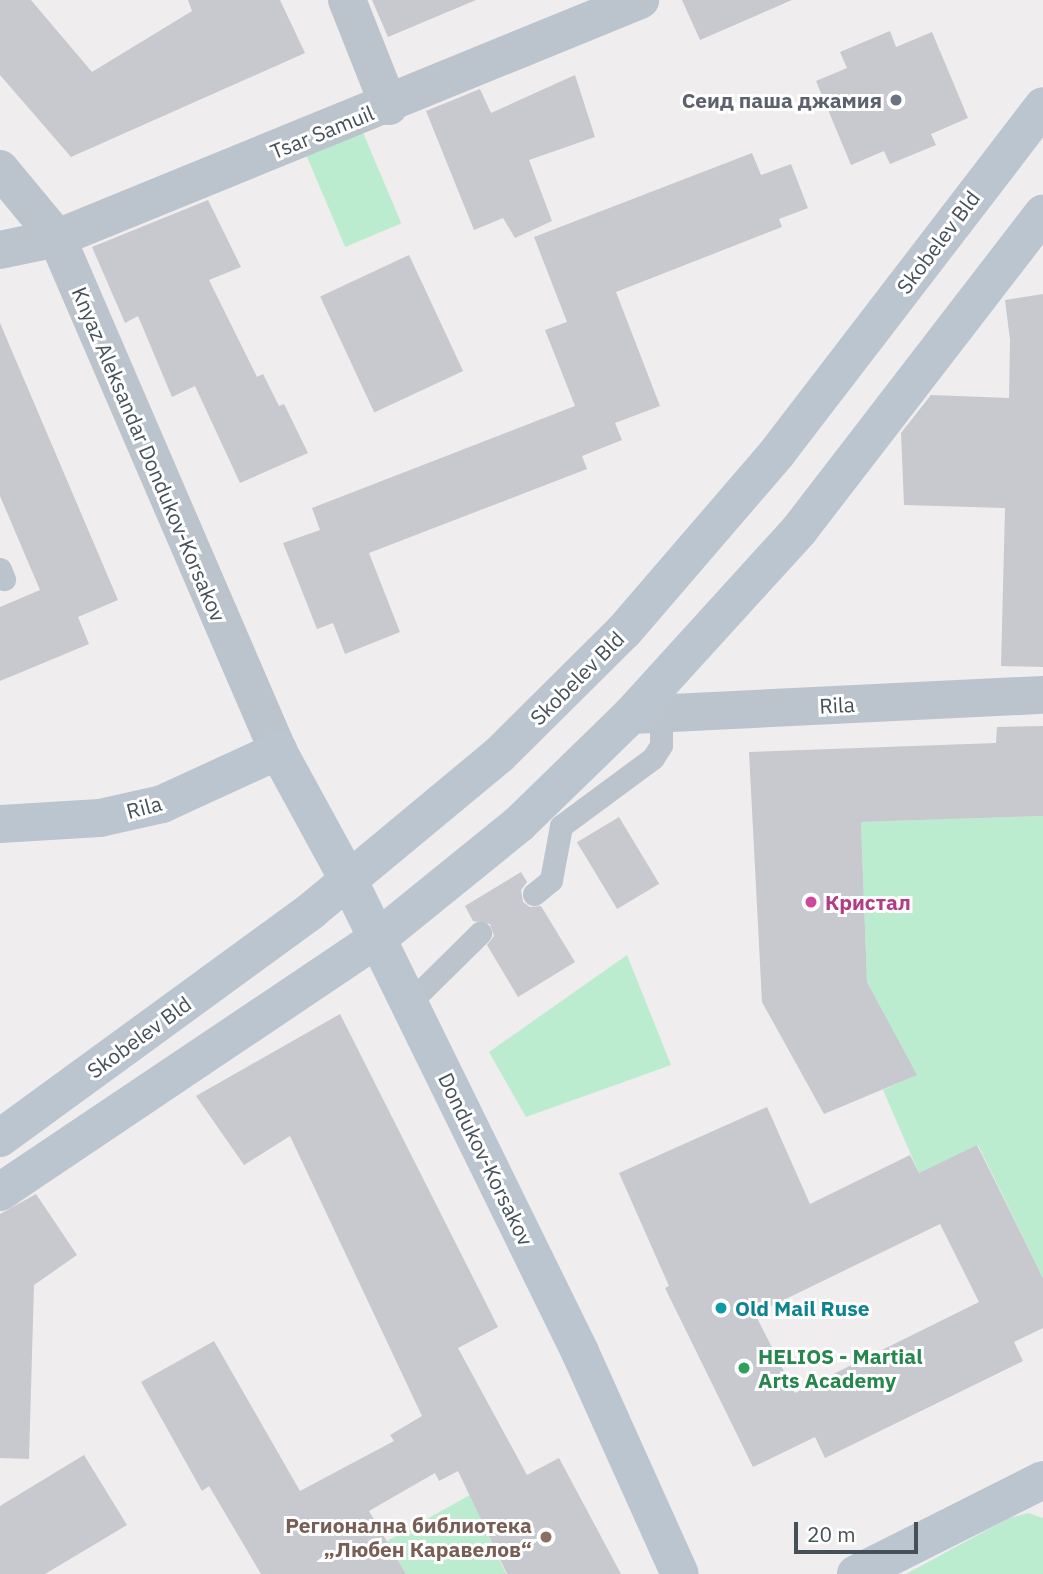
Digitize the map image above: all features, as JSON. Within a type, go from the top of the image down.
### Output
[{"type":"main road","name":"Skobelev Bld","points":[[0,1138],[349,881],[499,755],[624,631],[777,453],[1043,106]]},
{"type":"main road","points":[[0,1192],[377,939],[519,824],[646,714],[800,529],[1043,214]]},
{"type":"main road","name":"Dondukov-Korsakov","points":[[278,751],[349,881],[580,1352],[680,1574]]},
{"type":"main road","name":"Rila","points":[[0,824],[100,818],[162,804],[278,751]]},
{"type":"main road","points":[[856,1574],[1043,1480]]},
{"type":"street","points":[[347,0],[388,106]]},
{"type":"street","name":"Tsar Samuil","points":[[0,250],[57,238],[388,106],[640,0]]},
{"type":"street","name":"Knyaz Aleksandar Dondukov-Korsakov","points":[[0,169],[57,238],[278,751]]},
{"type":"street","name":"Rila","points":[[646,714],[1043,695]]},
{"type":"lane","points":[[534,894],[551,880],[561,826],[653,758],[661,745],[646,714]]},
{"type":"lane","points":[[409,1003],[480,933]]},
{"type":"green space","points":[[358,121],[401,223],[345,247],[302,145]]},
{"type":"green space","points":[[1043,816],[1043,1278],[978,1145],[919,1173],[883,1090],[916,1075],[867,982],[861,822]]},
{"type":"green space","points":[[627,955],[671,1065],[526,1117],[489,1052]]},
{"type":"green space","points":[[470,1495],[506,1574],[406,1574],[387,1541]]},
{"type":"green space","points":[[1028,1513],[1043,1518],[1043,1574],[906,1574],[1009,1518]]},
{"type":"building","points":[[0,0],[31,0],[92,72],[192,11],[188,0],[280,0],[305,53],[71,157],[0,75]]},
{"type":"building","points":[[372,0],[476,0],[388,37]]},
{"type":"building","points":[[682,0],[792,0],[700,40]]},
{"type":"building","points":[[890,31],[896,47],[932,32],[968,118],[931,134],[936,145],[890,164],[884,151],[851,165],[816,81],[847,68],[840,52]]},
{"type":"building","points":[[575,75],[595,137],[529,160],[552,221],[515,238],[503,218],[474,230],[426,111],[480,89],[491,113]]},
{"type":"building","points":[[752,153],[761,175],[791,164],[808,208],[779,219],[782,227],[616,292],[660,406],[615,423],[622,440],[582,456],[587,469],[369,553],[400,632],[345,654],[333,623],[317,629],[283,543],[320,530],[312,508],[575,406],[545,330],[567,322],[534,237]]},
{"type":"building","points":[[208,200],[241,267],[209,280],[257,377],[263,374],[279,406],[284,404],[308,453],[240,483],[195,386],[172,397],[138,316],[125,323],[92,247]]},
{"type":"building","points":[[409,255],[463,371],[374,412],[320,296]]},
{"type":"building","points":[[1043,294],[1043,667],[1001,666],[1005,508],[904,505],[901,433],[931,395],[1009,398],[1010,340],[1005,300]]},
{"type":"building","points":[[0,323],[118,600],[78,617],[89,644],[0,681],[0,607],[40,590],[0,496]]},
{"type":"building","name":"Кристал","points":[[1043,726],[1043,816],[861,822],[867,982],[917,1075],[824,1114],[762,1002],[749,752],[996,743],[997,727]]},
{"type":"building","points":[[619,817],[659,884],[617,909],[577,842]]},
{"type":"building","points":[[521,872],[527,882],[521,890],[523,902],[530,907],[541,906],[575,962],[518,997],[487,945],[494,936],[490,924],[473,921],[465,906]]},
{"type":"building","points":[[340,1014],[498,1327],[458,1348],[527,1475],[559,1458],[621,1574],[507,1574],[458,1471],[439,1481],[435,1473],[369,1511],[406,1574],[261,1574],[209,1486],[202,1491],[141,1382],[214,1341],[300,1491],[394,1441],[390,1435],[422,1416],[290,1136],[244,1165],[196,1096]]},
{"type":"building","name":"Old Mail Ruse","points":[[767,1107],[810,1204],[910,1155],[919,1173],[977,1145],[1043,1278],[1043,1328],[1014,1342],[1023,1361],[825,1458],[815,1437],[753,1467],[665,1288],[669,1286],[619,1173]],"holes":[[[940,1224],[979,1302],[795,1393],[755,1314]]]},
{"type":"building","points":[[36,1194],[77,1255],[34,1285],[29,1459],[0,1458],[0,1214]]},
{"type":"building","points":[[84,1455],[127,1525],[45,1574],[0,1574],[0,1506]]},
{"type":"place","name":"Сеид паша джамия","points":[[896,100]]},
{"type":"place","name":"Кристал","points":[[811,902]]},
{"type":"place","name":"Old Mail Ruse","points":[[721,1308]]},
{"type":"place","name":"HELIOS - Martial Arts Academy","points":[[744,1368]]},
{"type":"place","name":"Регионална библиотека „Любен Каравелов“","points":[[546,1537]]}]
